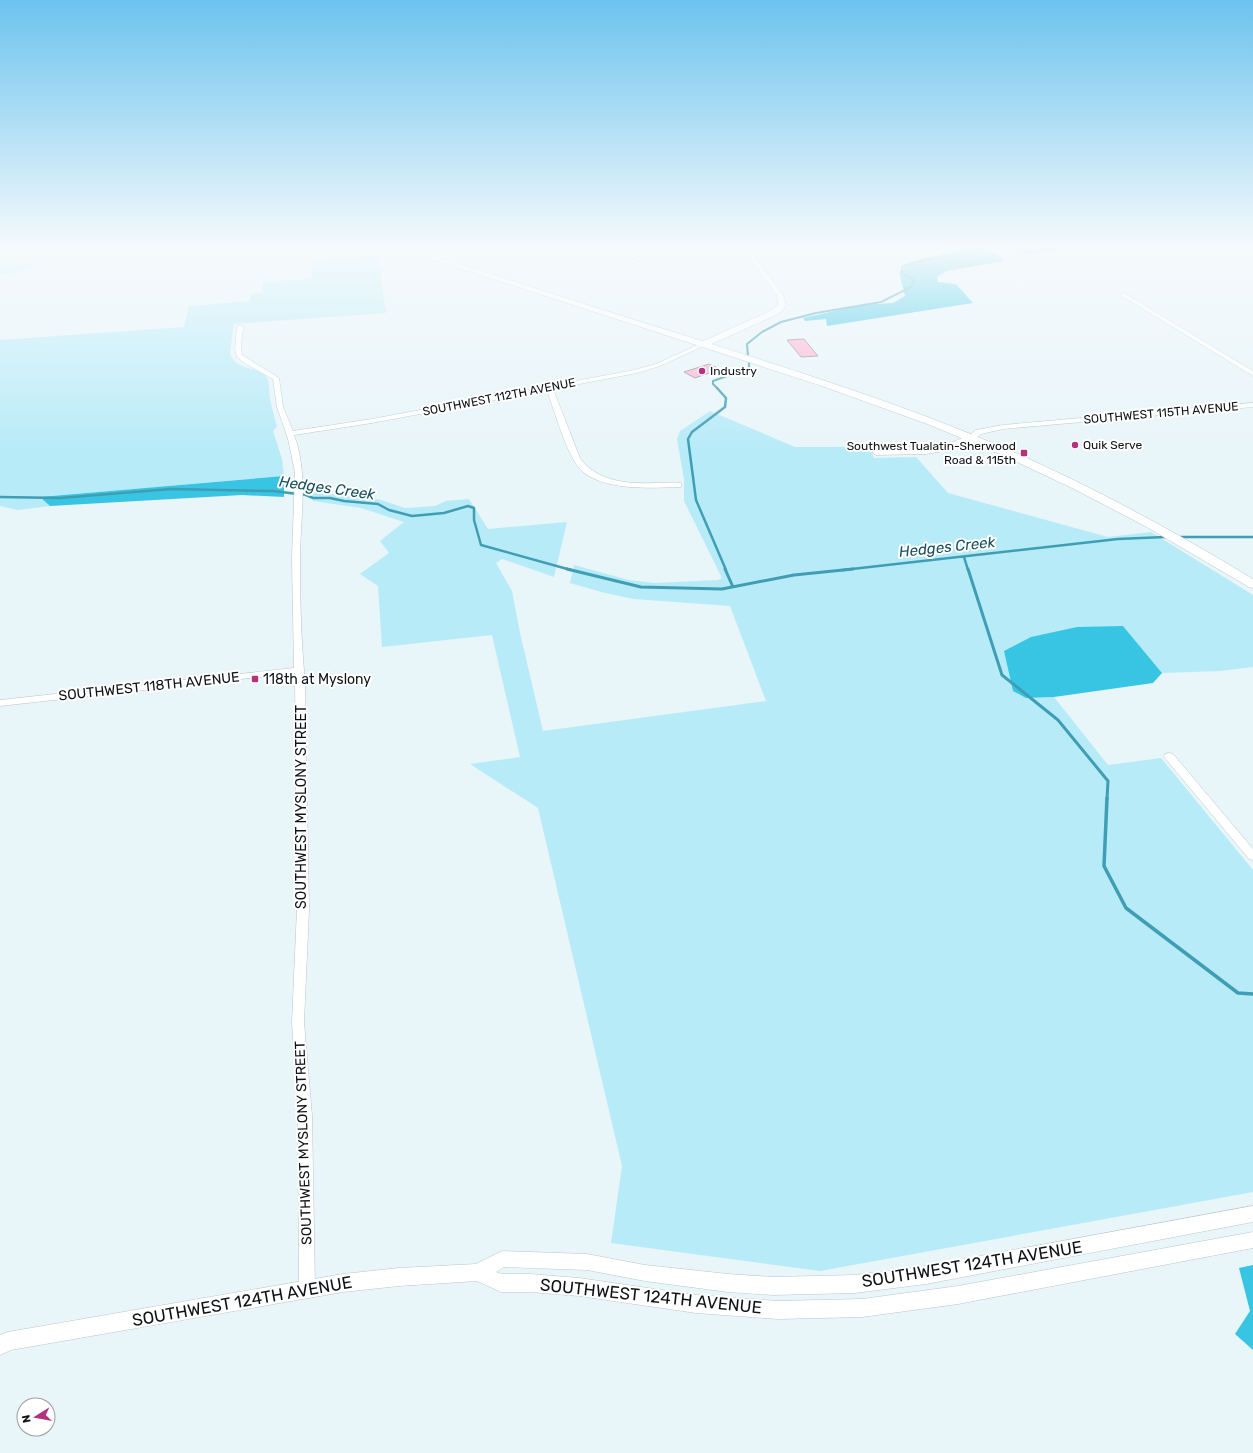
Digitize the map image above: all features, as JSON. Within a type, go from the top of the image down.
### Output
[{"type":"highway","points":[[609,314],[866,398],[971,438],[1077,486],[1116,506],[1194,549],[1253,584]]},
{"type":"main road","points":[[704,344],[771,314]]},
{"type":"main road","name":"SOUTHWEST 124TH AVENUE","points":[[3,1341],[307,1289],[398,1277],[478,1272],[502,1259],[587,1262],[645,1273],[728,1283],[786,1286],[855,1284],[926,1275],[1253,1214]]},
{"type":"main road","name":"SOUTHWEST 124TH AVENUE","points":[[478,1272],[501,1282],[579,1287],[696,1304],[778,1310],[819,1310],[862,1308],[958,1295],[1253,1240]]},
{"type":"street","points":[[1155,314],[1253,374]]},
{"type":"street","name":"SOUTHWEST MYSLONY STREET","points":[[240,327],[238,354],[241,359],[270,372],[276,378],[280,407],[290,434],[299,472],[296,559],[303,909],[298,1022],[305,1116],[307,1289]]},
{"type":"street","name":"SOUTHWEST 112TH AVENUE","points":[[290,434],[372,421],[647,369],[704,344]]},
{"type":"street","points":[[549,388],[578,462],[588,471],[606,480],[644,486],[678,485]]},
{"type":"street","name":"SOUTHWEST 115TH AVENUE","points":[[876,453],[933,451],[971,438],[1007,430],[1070,421],[1253,405]]},
{"type":"street","name":"SOUTHWEST 118TH AVENUE","points":[[0,703],[299,670]]},
{"type":"street","points":[[1169,756],[1253,856]]},
{"type":"shaded area","points":[[187,314],[375,314],[234,324],[230,353],[233,359],[242,366],[259,371],[268,380],[270,399],[277,426],[273,431],[282,459],[284,476],[40,497],[50,506],[18,510],[0,506],[0,340],[184,327]]},
{"type":"shaded area","points":[[822,314],[904,314],[827,326],[826,319],[805,321],[803,318]]},
{"type":"shaded area","points":[[710,411],[795,447],[869,447],[874,458],[916,457],[948,493],[1108,537],[1151,532],[1253,595],[1253,667],[1220,671],[1162,673],[1123,626],[1026,698],[1054,697],[1108,765],[1161,758],[1253,870],[1253,1192],[820,1271],[611,1243],[622,1166],[538,808],[470,764],[520,757],[492,635],[382,647],[378,586],[360,574],[389,553],[380,541],[404,522],[361,508],[313,501],[312,492],[381,500],[405,508],[435,506],[446,501],[469,499],[488,529],[567,522],[554,577],[502,559],[496,563],[512,591],[520,633],[543,731],[766,701],[730,606],[634,599],[605,593],[570,583],[574,565],[629,580],[655,583],[718,580],[722,578],[684,501],[684,479],[677,439],[680,431]]},
{"type":"shaded area","points":[[284,476],[284,497],[242,495],[50,506],[40,497]]},
{"type":"shaded area","points":[[1123,626],[1162,673],[1153,683],[1054,697],[1026,698],[1013,691],[1004,651],[1031,637],[1077,627]]},
{"type":"shaded area","points":[[1253,1265],[1253,1350],[1235,1334],[1250,1311],[1239,1268]]},
{"type":"building","points":[[804,339],[818,356],[801,357],[787,340]]},
{"type":"building","name":"Industry","points":[[709,364],[720,369],[695,378],[684,372]]},
{"type":"waterway","name":"Hedges Creek","points":[[748,356],[747,344],[762,332],[781,322],[813,314]]},
{"type":"waterway","name":"Hedges Creek","points":[[717,388],[713,384],[713,381],[749,368],[749,361]]},
{"type":"waterway","name":"Hedges Creek","points":[[717,388],[726,398],[725,407],[692,432],[688,439],[696,500],[726,570]]},
{"type":"waterway","name":"Hedges Creek","points":[[0,497],[60,498],[171,489],[273,491],[306,495],[313,498],[330,498],[344,501],[378,504],[389,510],[412,516],[444,513],[468,506],[474,508],[474,520],[481,545],[570,570]]},
{"type":"waterway","name":"Hedges Creek","points":[[843,570],[1118,539],[1165,537]]},
{"type":"waterway","name":"Hedges Creek","points":[[1181,537],[1253,537]]},
{"type":"waterway","points":[[964,557],[968,570]]},
{"type":"waterway","name":"Hedges Creek","points":[[725,569],[733,587]]},
{"type":"waterway","name":"Hedges Creek","points":[[733,587],[794,575],[853,569]]},
{"type":"waterway","points":[[968,569],[1002,675],[1058,720],[1108,781],[1107,799]]},
{"type":"waterway","name":"Hedges Creek","points":[[570,570],[641,587],[722,589],[733,587]]},
{"type":"waterway","points":[[1107,798],[1104,866],[1126,908],[1238,993],[1253,994]]},
{"type":"place","name":"Industry","points":[[702,371]]},
{"type":"place","name":"Quik Serve","points":[[1075,445]]},
{"type":"place","name":"Southwest Tualatin-Sherwood Road & 115th","points":[[1024,453]]},
{"type":"place","name":"118th at Myslony","points":[[255,679]]}]
